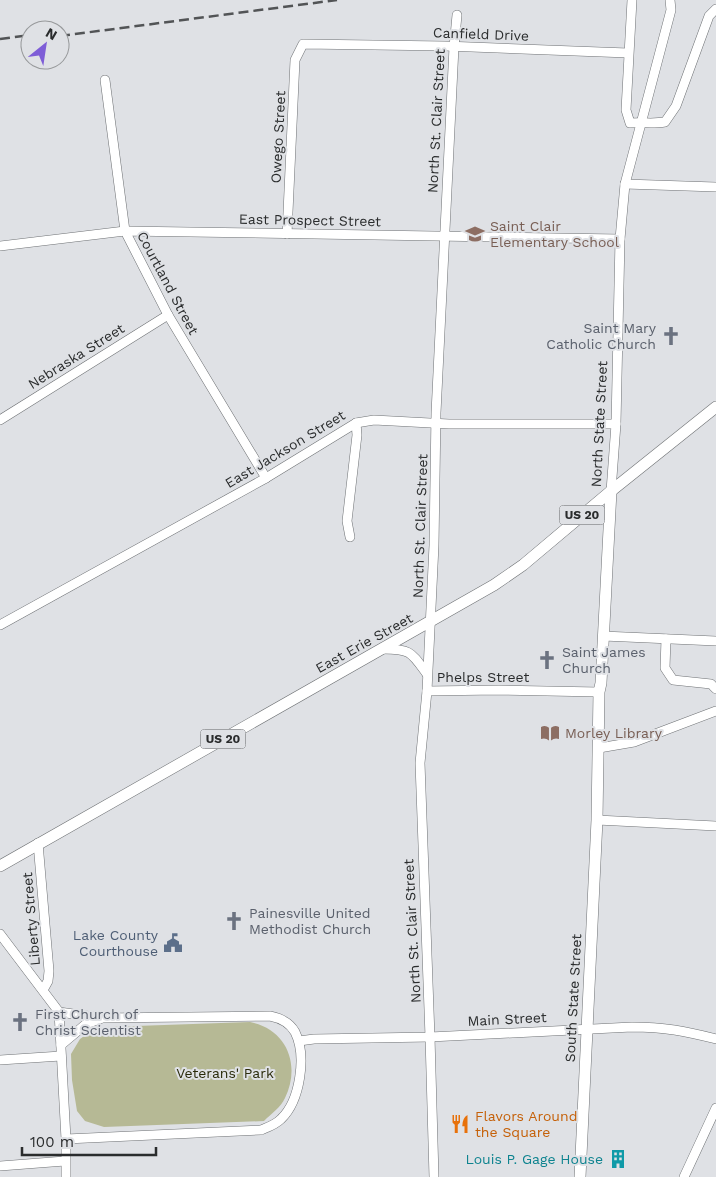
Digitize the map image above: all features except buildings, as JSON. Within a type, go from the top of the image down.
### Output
[{"type":"main road","name":"East Erie Street","points":[[0,866],[494,585],[523,565],[716,407]]},
{"type":"main road","name":"North State Street","points":[[597,820],[599,692],[604,636],[611,492]]},
{"type":"main road","name":"South State Street","points":[[580,1177],[597,820]]},
{"type":"street","points":[[632,0],[626,110],[630,123],[642,122],[653,124],[665,122],[676,106],[709,16],[716,10]]},
{"type":"street","name":"North State Street","points":[[611,492],[616,424],[620,240],[625,184],[671,10],[670,0]]},
{"type":"street","name":"North St. Clair Street","points":[[434,1177],[420,776],[428,674],[444,235],[457,15]]},
{"type":"street","name":"Canfield Drive","points":[[304,44],[628,53]]},
{"type":"street","name":"Owego Street","points":[[287,234],[295,60],[304,44]]},
{"type":"street","name":"Courtland Street","points":[[105,80],[125,231],[168,315],[266,478]]},
{"type":"street","points":[[625,184],[716,187]]},
{"type":"street","name":"East Prospect Street","points":[[0,246],[125,231],[444,235],[620,240]]},
{"type":"street","name":"Nebraska Street","points":[[0,420],[168,315]]},
{"type":"street","name":"East Jackson Street","points":[[0,625],[266,478],[356,423],[374,420],[437,423],[616,424]]},
{"type":"street","points":[[350,537],[347,521],[357,435],[356,423]]},
{"type":"street","points":[[604,636],[716,641]]},
{"type":"street","points":[[666,639],[665,668],[673,680],[711,684],[716,690]]},
{"type":"street","points":[[383,649],[404,649],[413,655],[428,674]]},
{"type":"street","name":"Phelps Street","points":[[426,691],[599,692]]},
{"type":"street","points":[[599,748],[634,742],[716,711]]},
{"type":"street","points":[[597,820],[716,826]]},
{"type":"street","name":"Liberty Street","points":[[38,843],[49,970],[48,981],[43,990]]},
{"type":"street","points":[[0,934],[59,1012],[66,1139],[66,1177]]},
{"type":"street","points":[[59,1012],[102,1018],[270,1016],[278,1017],[287,1023],[294,1030],[299,1041],[299,1086],[289,1108],[282,1118],[272,1126],[260,1130],[66,1139]]},
{"type":"street","points":[[61,1045],[86,1024],[102,1018]]},
{"type":"street","name":"Main Street","points":[[299,1041],[659,1027],[685,1030],[716,1039]]},
{"type":"street","points":[[0,1060],[60,1056]]},
{"type":"street","points":[[684,1177],[716,1108]]},
{"type":"street","points":[[0,1166],[65,1161]]},
{"type":"green space","name":"Veterans' Park","points":[[250,1022],[263,1026],[282,1040],[291,1061],[290,1086],[285,1098],[264,1121],[104,1127],[85,1121],[77,1111],[72,1080],[71,1054],[80,1039],[87,1034],[107,1027]]},
{"type":"railway","points":[[70,35],[337,0]]},
{"type":"railway","points":[[0,39],[20,36]]},
{"type":"place","name":"Saint Clair Elementary School","points":[[475,234]]},
{"type":"place","name":"Saint Mary Catholic Church","points":[[671,336]]},
{"type":"place","name":"Saint James Church","points":[[547,660]]},
{"type":"place","name":"Morley Library","points":[[550,733]]},
{"type":"place","name":"Painesville United Methodist Church","points":[[234,921]]},
{"type":"place","name":"Lake County Courthouse","points":[[173,943]]},
{"type":"place","name":"First Church of Christ Scientist","points":[[20,1022]]},
{"type":"place","name":"Flavors Around the Square","points":[[460,1124]]},
{"type":"place","name":"Louis P. Gage House","points":[[618,1159]]}]
